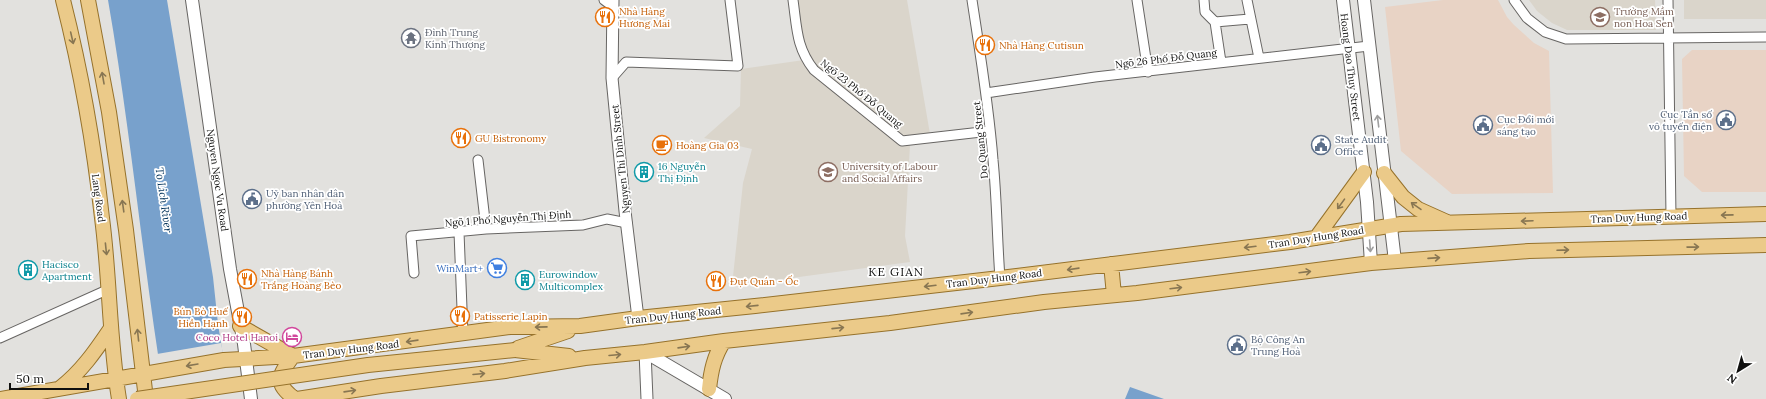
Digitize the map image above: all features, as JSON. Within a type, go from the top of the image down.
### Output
[{"type":"main road","name":"Lang Road","points":[[63,0],[87,116],[102,218],[110,289],[115,378],[119,399]]},
{"type":"main road","points":[[88,0],[109,112],[124,214],[146,399]]},
{"type":"main road","name":"Nguyen Ngoc Vu Road","points":[[192,0],[230,269],[251,399]]},
{"type":"main road","name":"Hoang Dao Thuy Street","points":[[1343,0],[1364,172],[1371,263]]},
{"type":"main road","name":"Hoang Dao Thuy Street","points":[[1364,0],[1395,261]]},
{"type":"main road","points":[[1316,238],[1364,172]]},
{"type":"main road","points":[[1384,174],[1403,197],[1418,209],[1451,224]]},
{"type":"main road","name":"Tran Duy Hung Road","points":[[1,399],[37,397],[57,390],[115,378],[224,360],[293,356],[510,327],[580,326],[638,318],[1000,278],[1316,238],[1401,224],[1451,224],[1766,214]]},
{"type":"main road","points":[[240,326],[293,356],[283,370],[280,377],[280,382],[285,392],[296,399],[381,386],[505,371],[585,358],[890,323],[1044,302],[1114,295],[1371,263],[1529,251],[1766,246]]},
{"type":"main road","points":[[1111,264],[1114,295]]},
{"type":"main road","points":[[515,350],[580,326]]},
{"type":"main road","points":[[57,390],[74,377],[98,348],[111,328]]},
{"type":"main road","points":[[709,389],[712,365],[724,341]]},
{"type":"main road","points":[[137,399],[368,365],[515,350],[585,358]]},
{"type":"main road","points":[[646,352],[724,399]]},
{"type":"street","points":[[612,78],[626,62],[738,66],[730,0]]},
{"type":"street","name":"Ngõ 23 Phố Đỗ Quang","points":[[793,0],[799,43],[806,59],[814,70],[902,141],[990,131]]},
{"type":"street","name":"Do Quang Street","points":[[972,0],[986,93],[990,131],[998,218],[1000,278]]},
{"type":"street","points":[[1137,0],[1148,72]]},
{"type":"street","points":[[1204,0],[1205,12],[1215,22],[1221,62]]},
{"type":"street","points":[[1247,0],[1258,58]]},
{"type":"street","points":[[1514,0],[1527,18],[1545,32],[1566,39],[1766,37]]},
{"type":"street","points":[[1668,0],[1671,216]]},
{"type":"street","name":"Nguyen Thi Dinh Street","points":[[610,2],[612,78],[638,318]]},
{"type":"street","points":[[1215,22],[1250,19]]},
{"type":"street","name":"Ngõ 26 Phố Đỗ Quang","points":[[986,93],[1221,62],[1369,46]]},
{"type":"street","points":[[478,160],[486,229]]},
{"type":"street","name":"Ngõ 1 Phố Nguyễn Thị Định","points":[[414,273],[411,236],[486,229],[583,225],[607,219],[627,222]]},
{"type":"street","points":[[459,232],[463,334]]},
{"type":"street","points":[[0,338],[110,289]]},
{"type":"street","points":[[646,352],[647,399]]},
{"type":"shaded area","points":[[796,0],[907,0],[930,134],[904,137],[817,67],[801,42]]},
{"type":"shaded area","points":[[1443,0],[1498,0],[1507,17],[1514,25],[1534,43],[1549,51],[1553,193],[1452,194],[1401,151],[1385,7]]},
{"type":"shaded area","name":"Trường Mầm non Hoa Sen","points":[[1529,0],[1655,0],[1656,30],[1567,30],[1552,23],[1537,11]]},
{"type":"shaded area","points":[[1684,0],[1766,0],[1766,19],[1684,19]]},
{"type":"shaded area","points":[[1692,50],[1766,50],[1766,192],[1702,192],[1684,176],[1682,59]]},
{"type":"shaded area","name":"University of Labour and Social Affairs","points":[[804,60],[899,144],[910,145],[905,236],[910,262],[732,286],[743,183],[752,149],[704,138],[740,106],[741,69]]},
{"type":"water","name":"To Lich River","points":[[108,0],[167,0],[213,277],[218,324],[230,399],[165,399],[150,299],[124,99]]},
{"type":"water","points":[[1130,387],[1164,399],[1125,399]]},
{"type":"pier","points":[[221,343],[232,397],[230,399],[163,399],[157,354]]},
{"type":"place","name":"Nhà Hàng Hương Mai","points":[[605,17]]},
{"type":"place","name":"Trường Mầm non Hoa Sen","points":[[1600,17]]},
{"type":"place","name":"Đình Trung Kính Thượng","points":[[411,38]]},
{"type":"place","name":"Nhà Hàng Cutisun","points":[[985,45]]},
{"type":"place","name":"Cục Tần số vô tuyến điện","points":[[1726,120]]},
{"type":"place","name":"Cục Đổi mới sáng tạo","points":[[1483,125]]},
{"type":"place","name":"GU Bistronomy","points":[[461,138]]},
{"type":"place","name":"Hoàng Gia 03","points":[[662,145]]},
{"type":"place","name":"State Audit Office","points":[[1321,145]]},
{"type":"place","name":"16 Nguyễn Thị Định","points":[[644,172]]},
{"type":"place","name":"University of Labour and Social Affairs","points":[[828,172]]},
{"type":"place","name":"Uỷ ban nhân dân phường Yên Hoà","points":[[252,199]]},
{"type":"place","name":"WinMart+","points":[[497,268]]},
{"type":"place","name":"Hacisco Apartment","points":[[28,270]]},
{"type":"place","name":"Nhà Hàng Bánh Trắng Hoàng Bèo","points":[[247,279]]},
{"type":"place","name":"Eurowindow Multicomplex","points":[[525,280]]},
{"type":"place","name":"Đụt Quán - Ốc","points":[[716,281]]},
{"type":"place","name":"Patisserie Lapin","points":[[460,316]]},
{"type":"place","name":"Bún Bò Huế Hiền Hạnh","points":[[242,317]]},
{"type":"place","name":"Coco Hotel Hanoi","points":[[292,337]]},
{"type":"place","name":"Bộ Công An Trung Hoà","points":[[1237,345]]},
{"type":"district","name":"KE GIAN","points":[[896,272]]}]
